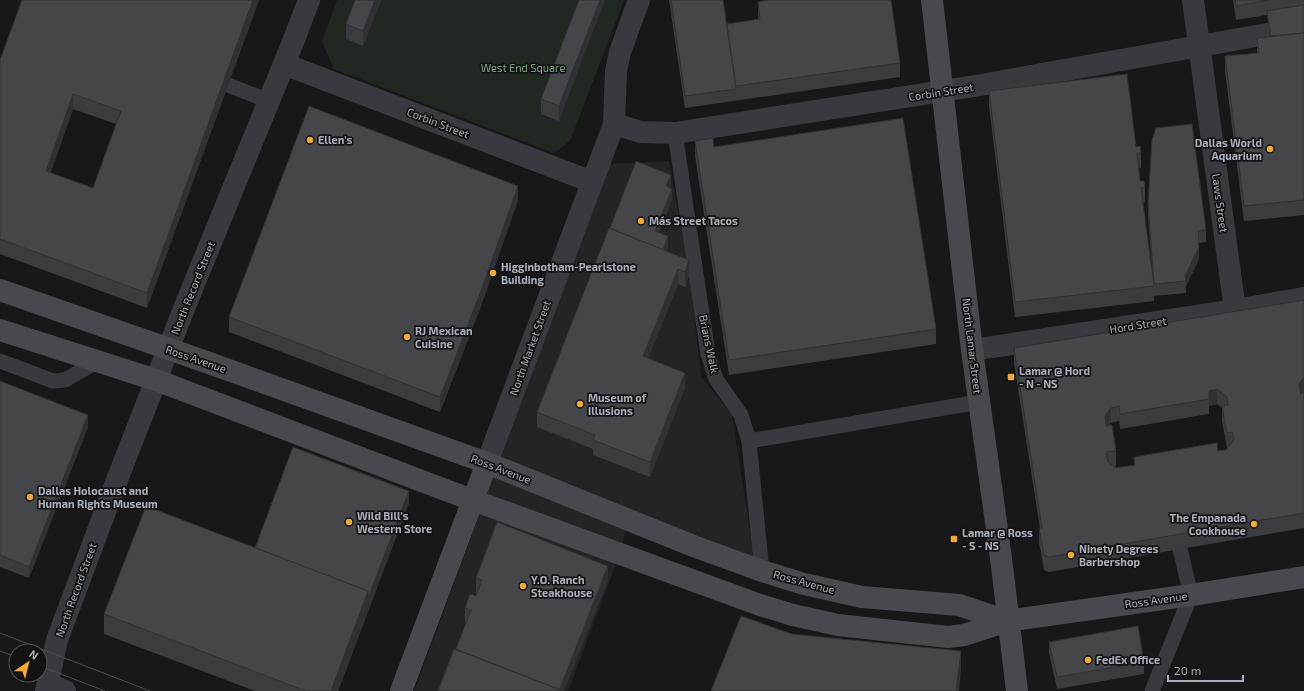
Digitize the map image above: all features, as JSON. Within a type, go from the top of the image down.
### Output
[{"type":"main road","name":"North Lamar Street","points":[[932,0],[972,350],[1001,558],[1007,621],[1017,691]]},
{"type":"main road","name":"Ross Avenue","points":[[0,290],[487,463],[762,571],[804,584],[862,597],[959,605],[1007,621]]},
{"type":"main road","name":"Ross Avenue","points":[[0,330],[156,380],[472,500],[760,605],[793,615],[838,625],[948,637],[964,635],[1007,621],[1191,595],[1304,577]]},
{"type":"main road","name":"North Market Street","points":[[401,691],[487,463]]},
{"type":"main road","points":[[685,578],[696,546]]},
{"type":"street","name":"North Record Street","points":[[53,689],[57,640],[185,306],[309,0]]},
{"type":"street","name":"North Market Street","points":[[487,463],[614,124],[616,71],[620,52],[639,0]]},
{"type":"street","name":"Laws Street","points":[[1193,0],[1235,310]]},
{"type":"street","name":"Corbin Street","points":[[614,124],[641,132],[674,133],[943,92],[1267,34]]},
{"type":"street","name":"Corbin Street","points":[[284,64],[592,182]]},
{"type":"street","name":"Hord Street","points":[[972,350],[1304,298]]},
{"type":"lane","points":[[228,85],[269,101]]},
{"type":"lane","name":"Brians Walk","points":[[674,133],[708,354],[716,379],[741,415],[749,441],[762,571]]},
{"type":"lane","points":[[0,361],[53,381],[65,380],[98,361]]},
{"type":"lane","points":[[749,441],[979,402]]},
{"type":"lane","points":[[1152,691],[1191,595],[1180,549]]},
{"type":"shaded area","points":[[669,161],[689,270],[701,377],[732,415],[754,557],[632,511],[612,575],[568,691],[414,691],[610,164]]},
{"type":"green space","name":"West End Square","points":[[337,0],[624,0],[570,141],[554,153],[334,69],[322,41]]},
{"type":"building","points":[[22,0],[253,0],[147,293],[0,239],[0,60]],"holes":[[[73,94],[121,111],[93,188],[46,171]]]},
{"type":"building","points":[[355,0],[375,0],[363,31],[346,24]]},
{"type":"building","points":[[579,0],[600,0],[559,106],[541,99]]},
{"type":"building","points":[[671,0],[723,0],[736,89],[685,96]]},
{"type":"building","points":[[768,0],[891,0],[900,63],[736,86],[727,24],[760,19],[758,2]]},
{"type":"building","points":[[1235,0],[1269,0],[1236,6]]},
{"type":"building","points":[[1304,5],[1304,33],[1271,36],[1267,11]]},
{"type":"building","name":"Dallas World Aquarium","points":[[1304,33],[1304,200],[1244,206],[1225,56],[1259,53],[1257,38]]},
{"type":"building","points":[[1127,74],[1136,147],[1140,146],[1141,153],[1137,153],[1140,181],[1144,181],[1145,187],[1141,188],[1154,286],[1015,302],[989,91]]},
{"type":"building","points":[[309,106],[518,186],[481,291],[440,397],[229,317]]},
{"type":"building","points":[[903,118],[936,329],[729,360],[695,141],[713,138],[714,147]]},
{"type":"building","points":[[1192,124],[1206,230],[1198,231],[1199,247],[1185,276],[1186,281],[1154,284],[1148,203],[1152,140],[1156,128]]},
{"type":"building","name":"Más Street Tacos","points":[[636,161],[671,175],[666,186],[672,189],[655,231],[668,236],[663,250],[610,228]]},
{"type":"building","points":[[609,228],[689,260],[685,272],[678,269],[643,356],[685,373],[650,462],[593,440],[595,435],[537,412]]},
{"type":"building","points":[[1304,300],[1304,377],[1299,384],[1301,394],[1304,393],[1304,513],[1049,557],[1044,555],[1039,528],[1042,528],[1014,348]],"holes":[[[1217,389],[1227,397],[1228,405],[1222,406],[1227,433],[1232,432],[1234,440],[1226,450],[1218,451],[1217,443],[1134,457],[1135,465],[1116,468],[1108,462],[1106,452],[1116,451],[1112,425],[1106,426],[1105,416],[1111,408],[1119,406],[1120,414],[1209,399],[1209,391]]]},
{"type":"building","name":"Dallas Holocaust and Human Rights Museum","points":[[0,381],[88,415],[29,567],[0,555]]},
{"type":"building","points":[[293,447],[409,491],[368,598],[368,591],[255,548]]},
{"type":"building","points":[[146,506],[368,591],[331,691],[306,691],[104,614]]},
{"type":"building","points":[[497,522],[608,566],[559,691],[558,689],[456,649],[471,610],[465,608],[470,594],[476,596],[482,580],[476,578]]},
{"type":"building","points":[[741,616],[792,634],[961,651],[956,691],[711,691]]},
{"type":"building","points":[[1138,626],[1144,662],[1057,677],[1049,642]]},
{"type":"building","points":[[454,649],[558,689],[557,691],[438,691]]},
{"type":"tram line","points":[[0,633],[150,691]]},
{"type":"tram line","points":[[0,651],[8,654]]},
{"type":"tram line","points":[[48,669],[105,691]]},
{"type":"place","name":"Ellen's","points":[[310,140]]},
{"type":"place","name":"Dallas World Aquarium","points":[[1270,149]]},
{"type":"place","name":"Más Street Tacos","points":[[641,221]]},
{"type":"place","name":"Higginbotham-Pearlstone Building","points":[[493,273]]},
{"type":"place","name":"RJ Mexican Cuisine","points":[[407,337]]},
{"type":"place","name":"Lamar @ Hord - N - NS","points":[[1011,377]]},
{"type":"place","name":"Museum of Illusions","points":[[580,404]]},
{"type":"place","name":"Dallas Holocaust and Human Rights Museum","points":[[30,497]]},
{"type":"place","name":"Wild Bill's Western Store","points":[[349,522]]},
{"type":"place","name":"The Empanada Cookhouse","points":[[1254,524]]},
{"type":"place","name":"Lamar @ Ross - S - NS","points":[[954,539]]},
{"type":"place","name":"Ninety Degrees Barbershop","points":[[1071,555]]},
{"type":"place","name":"Y.O. Ranch Steakhouse","points":[[523,586]]},
{"type":"place","name":"FedEx Office","points":[[1088,660]]}]
